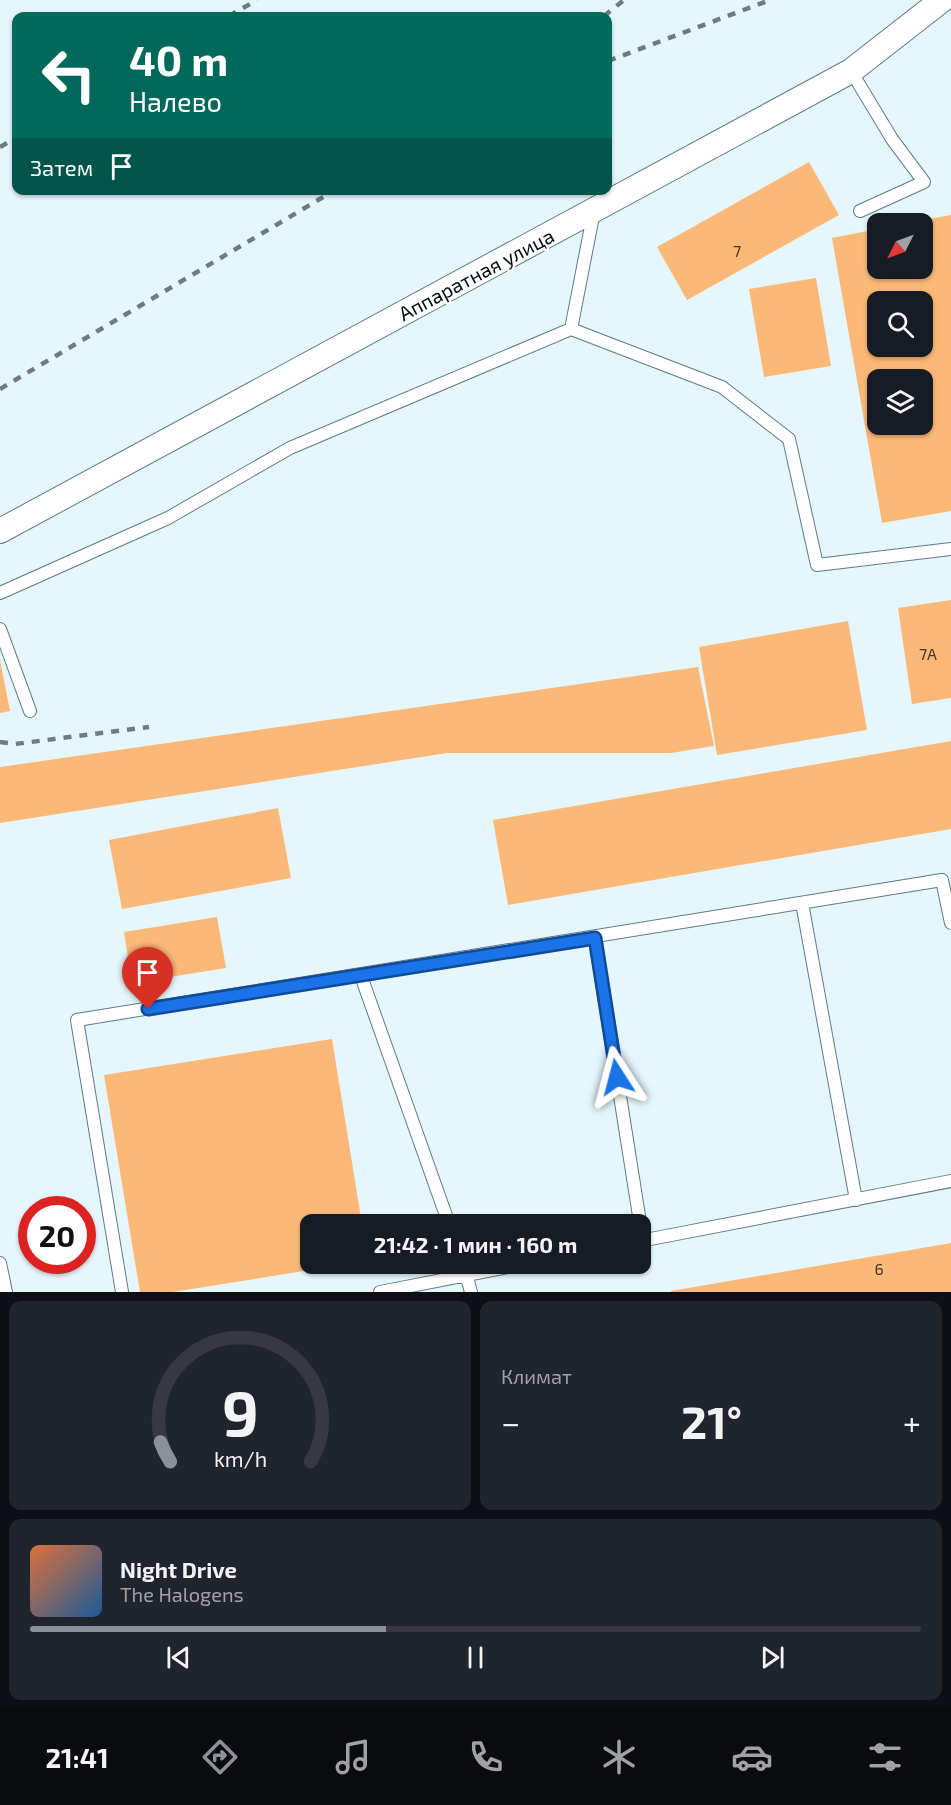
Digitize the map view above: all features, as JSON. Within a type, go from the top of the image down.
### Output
[{"type":"street","name":"Аппаратная улица","points":[[0,531],[851,71],[942,0]]},
{"type":"lane","points":[[851,71],[892,139],[924,182],[860,211]]},
{"type":"lane","points":[[571,329],[594,210]]},
{"type":"lane","points":[[0,593],[168,518],[290,448],[571,329],[722,387],[789,439],[817,566],[951,549]]},
{"type":"lane","points":[[0,629],[30,711]]},
{"type":"lane","points":[[122,1292],[77,1020],[361,976],[942,880],[951,923]]},
{"type":"lane","points":[[802,903],[856,1200]]},
{"type":"lane","points":[[595,938],[638,1214]]},
{"type":"lane","points":[[361,976],[445,1214]]},
{"type":"lane","points":[[651,1239],[951,1181]]},
{"type":"lane","points":[[0,1263],[6,1292]]},
{"type":"lane","points":[[380,1292],[447,1274]]},
{"type":"lane","points":[[466,1274],[471,1292]]},
{"type":"building","points":[[809,162],[839,215],[687,300],[657,247]]},
{"type":"building","points":[[951,215],[951,511],[882,523],[832,238],[867,231],[867,279],[933,279],[933,218]]},
{"type":"building","points":[[816,278],[831,366],[764,377],[749,289]]},
{"type":"building","points":[[951,600],[951,698],[912,704],[898,608]]},
{"type":"building","points":[[848,621],[867,730],[717,755],[699,647]]},
{"type":"building","points":[[0,660],[10,711],[0,713]]},
{"type":"building","points":[[698,667],[714,746],[671,753],[447,753],[0,823],[0,767]]},
{"type":"building","points":[[951,741],[951,829],[508,905],[493,820]]},
{"type":"building","points":[[278,808],[291,878],[122,909],[109,840]]},
{"type":"building","points":[[217,917],[226,968],[132,983],[124,932]]},
{"type":"building","points":[[332,1039],[360,1214],[300,1214],[300,1272],[173,1292],[140,1292],[104,1075]]},
{"type":"building","points":[[951,1243],[951,1292],[671,1292],[671,1291]]},
{"type":"railway","points":[[236,12],[257,0]]},
{"type":"railway","points":[[609,12],[624,0]]},
{"type":"railway","points":[[612,59],[770,0]]},
{"type":"railway","points":[[0,147],[12,140]]},
{"type":"railway","points":[[0,389],[327,195]]},
{"type":"railway","points":[[0,742],[15,744],[149,727]]},
{"type":"route","points":[[148,1009],[595,938],[617,1077]]}]
